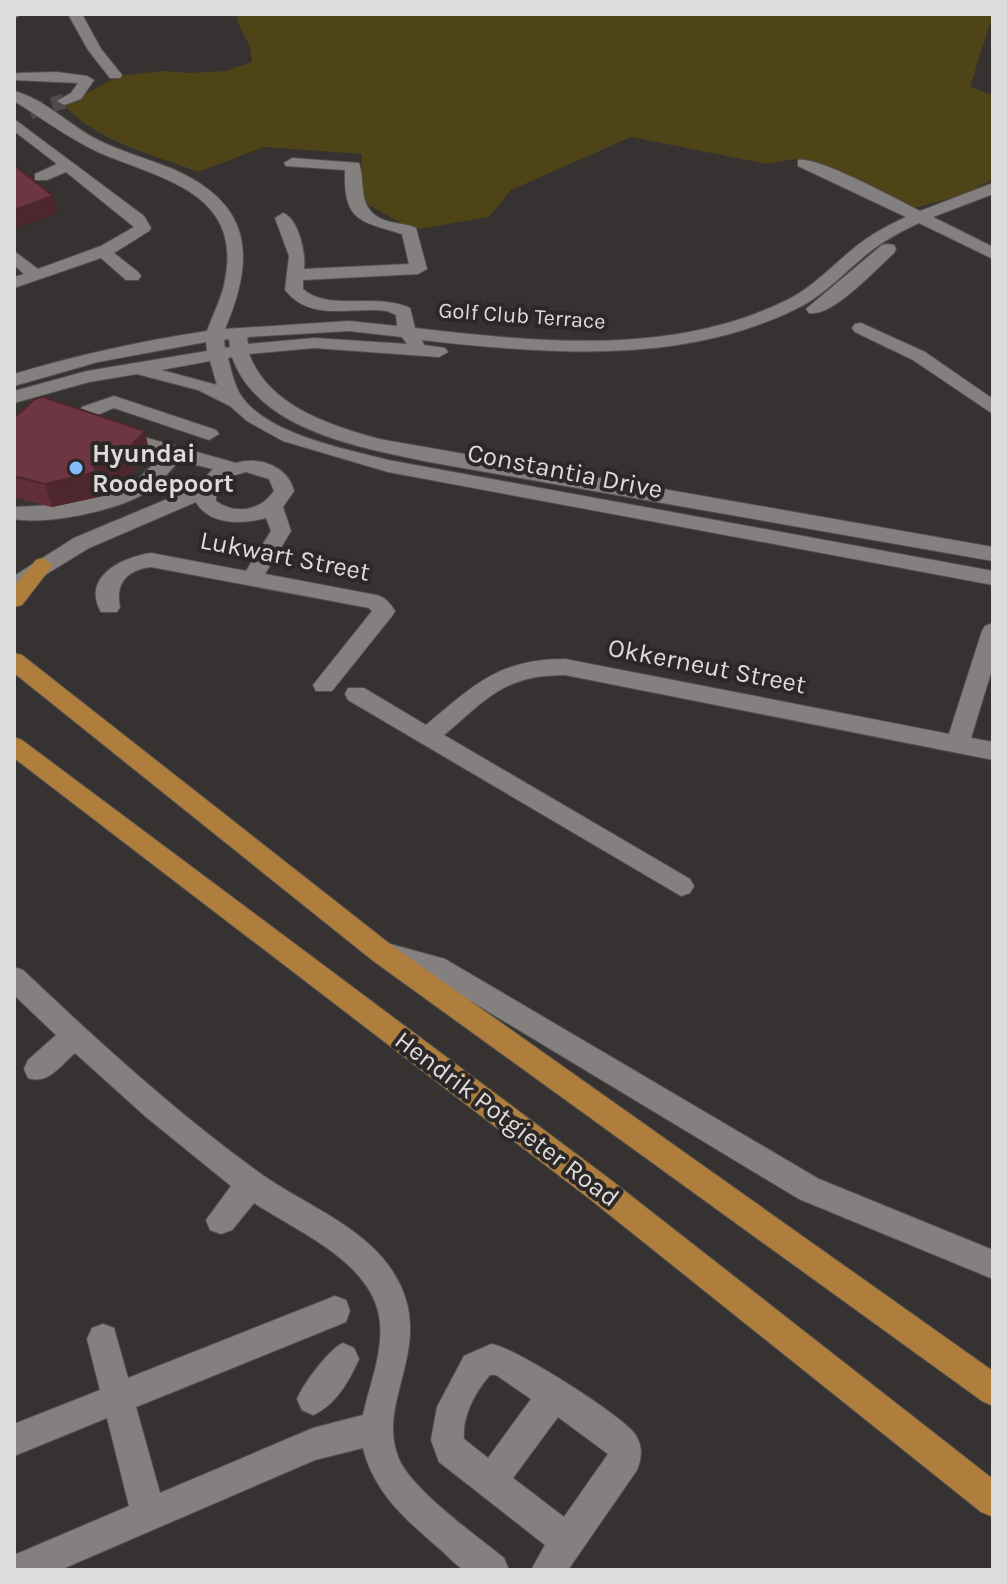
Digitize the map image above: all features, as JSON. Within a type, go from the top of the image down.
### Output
[{"type":"main road","points":[[14,600],[28,573]]},
{"type":"main road","points":[[14,646],[35,680]]},
{"type":"main road","points":[[14,661],[381,952],[993,1390]]},
{"type":"main road","name":"Hendrik Potgieter Road","points":[[14,746],[601,1190],[993,1500]]},
{"type":"street","points":[[15,82],[57,76],[87,80],[115,75],[95,50],[75,14]]},
{"type":"street","points":[[64,101],[76,96],[87,80]]},
{"type":"street","points":[[15,82],[55,123],[99,146],[188,183],[219,207],[230,224],[236,242],[237,263],[216,344],[225,381],[236,402]]},
{"type":"street","points":[[14,117],[30,112]]},
{"type":"street","points":[[14,124],[142,223],[143,228],[138,235],[102,251],[14,283]]},
{"type":"street","points":[[292,163],[353,166],[359,211],[381,225],[410,232],[418,269],[296,275]]},
{"type":"street","points":[[804,163],[856,184],[993,254]]},
{"type":"street","points":[[41,177],[68,165]]},
{"type":"street","name":"Golf Club Terrace","points":[[238,341],[561,360],[658,357],[722,345],[776,328],[806,314],[836,296],[884,251],[928,222],[993,188]]},
{"type":"street","name":"Golf Club Terrace","points":[[14,380],[76,362],[349,326],[464,339],[598,347],[692,338],[760,319],[806,298],[873,241],[993,203]]},
{"type":"street","points":[[283,218],[297,256],[294,290],[307,302],[395,307],[404,312],[407,332],[420,350]]},
{"type":"street","points":[[102,251],[132,276]]},
{"type":"street","points":[[14,256],[35,275]]},
{"type":"street","name":"Constantia Drive","points":[[226,309],[238,341],[243,369],[266,395],[303,417],[341,433],[397,447],[993,554]]},
{"type":"street","points":[[861,328],[919,356],[993,408]]},
{"type":"street","points":[[380,347],[407,332]]},
{"type":"street","name":"Golf Club Terrace","points":[[14,397],[216,344]]},
{"type":"street","name":"Constantia Drive","points":[[130,369],[197,384],[236,402],[281,433],[330,451],[388,466],[993,578]]},
{"type":"street","points":[[28,573],[85,541],[207,485],[233,468],[259,467],[278,476],[284,491],[273,507],[249,516],[223,514],[207,485],[175,454],[94,429],[84,421],[89,411],[114,402],[209,434]]},
{"type":"street","points":[[14,513],[34,516],[133,492],[175,454]]},
{"type":"street","points":[[671,519],[711,505],[725,529]]},
{"type":"street","points":[[253,577],[272,541],[281,531],[273,507]]},
{"type":"street","points":[[249,516],[271,532],[272,541]]},
{"type":"street","name":"Lukwart Street","points":[[109,607],[107,586],[115,571],[141,561],[164,561],[376,602],[384,608],[378,620],[324,685]]},
{"type":"street","points":[[957,744],[993,631]]},
{"type":"street","name":"Okkerneut Street","points":[[428,736],[515,672],[553,667],[993,751]]},
{"type":"street","points":[[356,694],[681,886]]},
{"type":"street","points":[[381,952],[436,967],[809,1189],[993,1265]]},
{"type":"street","points":[[14,978],[161,1116],[251,1185],[362,1259],[379,1276],[395,1309],[396,1344],[378,1429],[384,1465],[475,1564]]},
{"type":"street","points":[[38,1069],[74,1036]]},
{"type":"street","points":[[221,1220],[251,1185]]},
{"type":"street","points":[[14,1440],[335,1311]]},
{"type":"street","points":[[103,1339],[116,1399],[140,1473],[148,1515]]},
{"type":"street","points":[[548,1570],[568,1542],[625,1458],[624,1446],[615,1436],[502,1361],[492,1358],[482,1361],[475,1367],[444,1428],[445,1440],[451,1450],[568,1542]]},
{"type":"street","points":[[313,1399],[332,1378],[343,1359]]},
{"type":"street","points":[[491,1481],[554,1395]]},
{"type":"street","points":[[20,1570],[313,1444],[378,1429]]},
{"type":"shaded area","points":[[236,14],[993,14],[970,87],[993,95],[993,180],[958,196],[904,211],[796,159],[766,164],[631,137],[511,190],[489,217],[413,230],[362,201],[362,154],[264,147],[198,172],[109,138],[77,118],[64,105],[119,76],[162,71],[225,71],[252,62],[250,47]]},
{"type":"building","points":[[14,165],[53,196],[14,210]]},
{"type":"building","points":[[43,397],[145,431],[120,457],[125,460],[94,467],[97,472],[45,484],[14,476],[14,418],[35,399]]},
{"type":"tunnel","points":[[30,112],[64,101]]},
{"type":"place","name":"Hyundai Roodepoort","points":[[76,468]]}]
